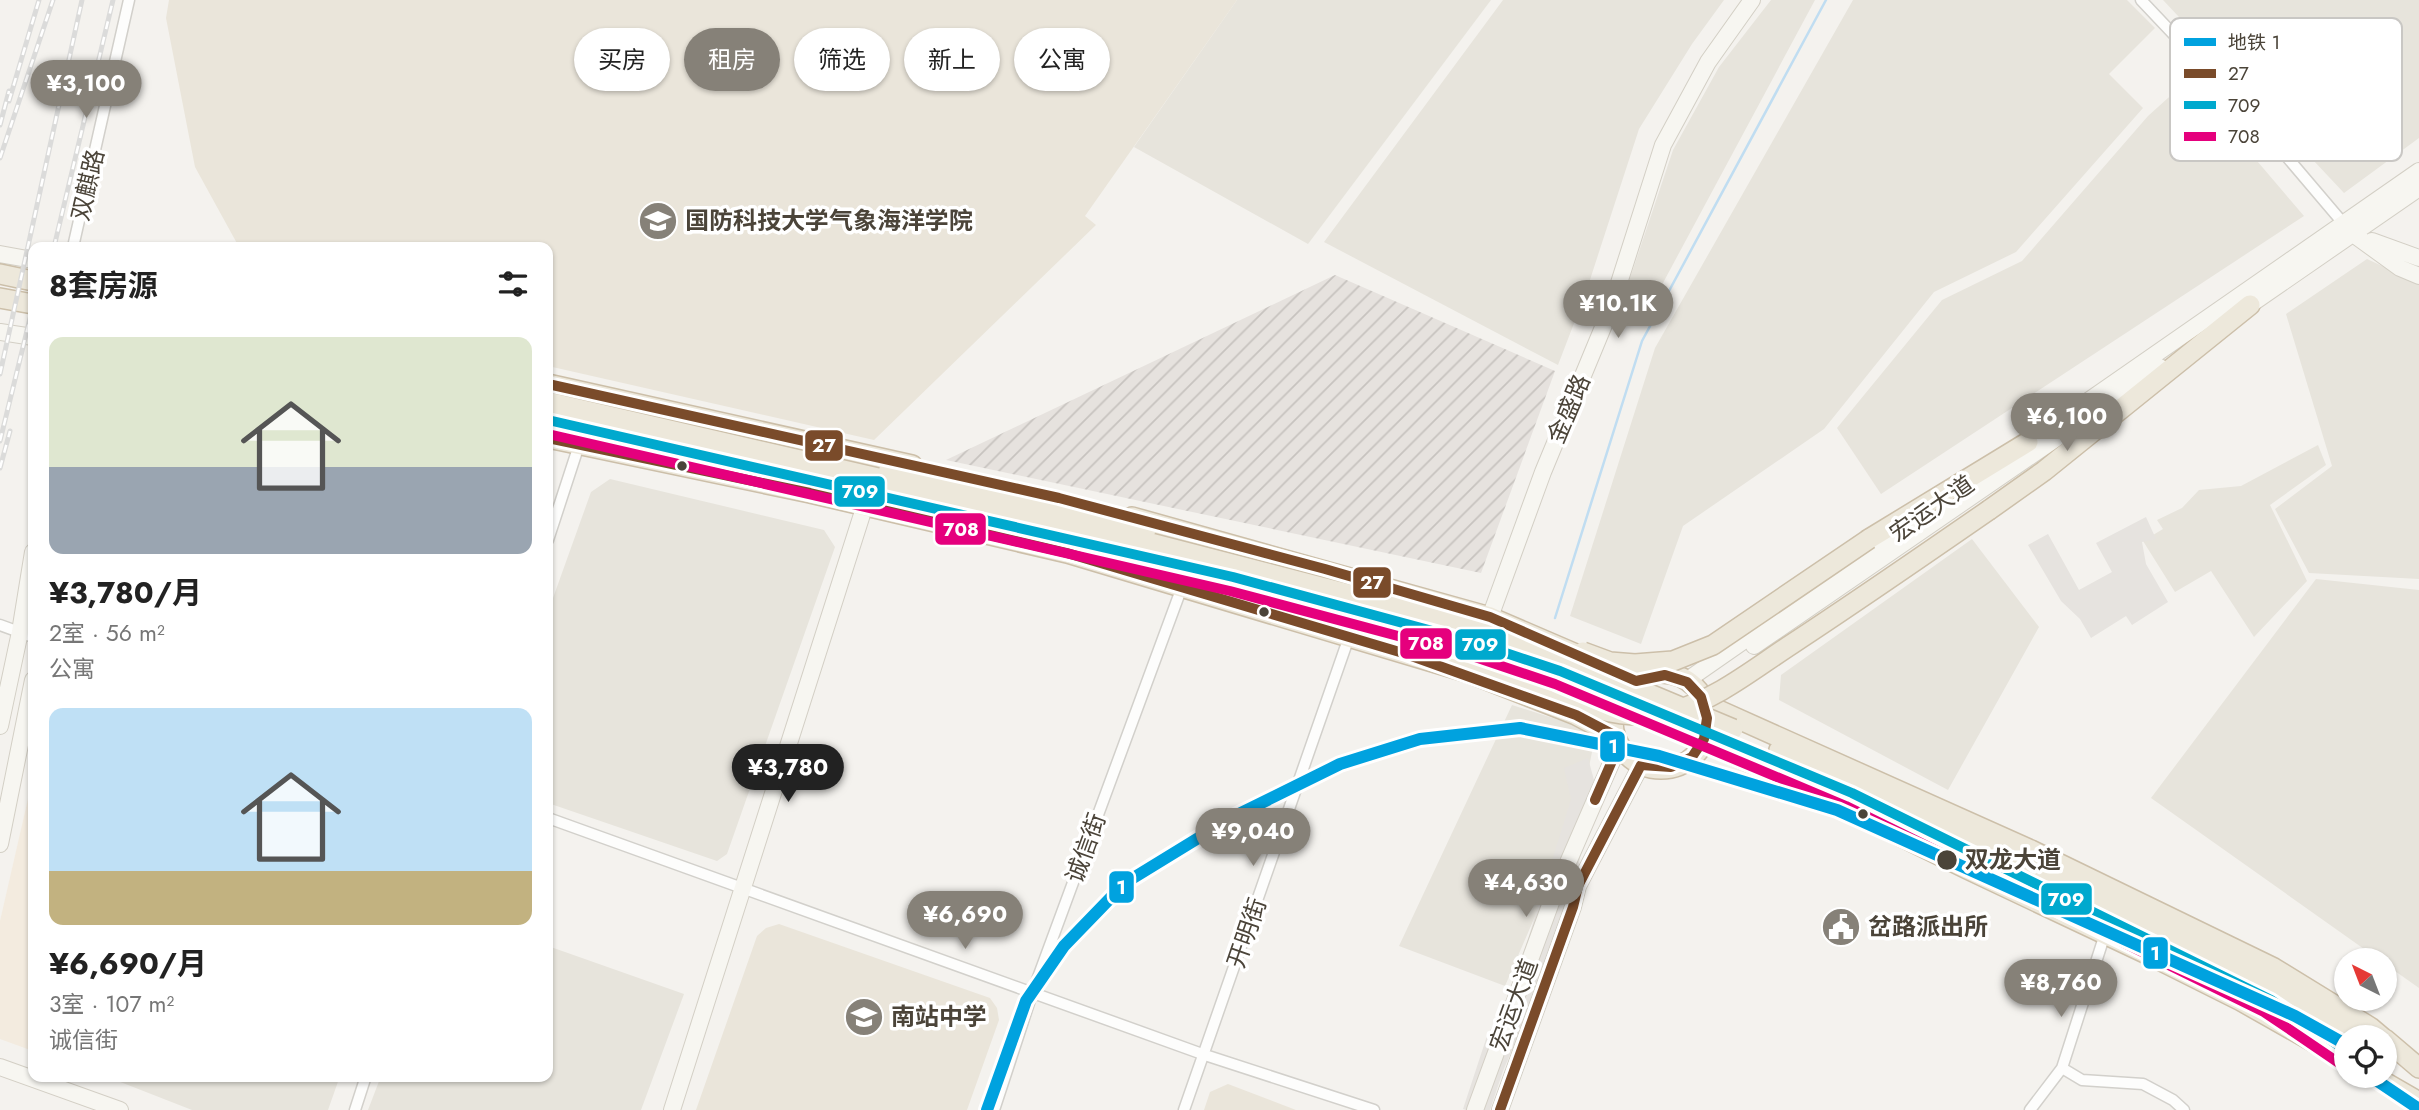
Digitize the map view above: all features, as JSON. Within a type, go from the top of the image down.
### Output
[{"type":"highway","points":[[0,274],[28,280]]},
{"type":"highway","points":[[0,298],[28,303]]},
{"type":"highway","points":[[1069,539],[1148,566],[1482,664],[1573,702],[1608,712],[1640,716],[1673,711],[1713,695],[1881,585],[1989,510],[2044,471],[2250,305]]},
{"type":"highway","points":[[553,385],[1059,498],[1490,617],[1636,681]]},
{"type":"highway","points":[[553,403],[731,443],[915,489],[1073,523],[1470,627],[1573,662],[1745,735],[2202,948],[2274,995],[2334,1041]]},
{"type":"highway","points":[[553,421],[1233,577],[1473,642],[1560,671],[1852,793],[2334,1026]]},
{"type":"highway","points":[[553,439],[865,506],[1067,553],[1469,673],[1576,715],[1617,740]]},
{"type":"highway","points":[[731,443],[864,464],[1095,514],[1424,602],[1569,646],[1610,662],[1635,664],[1672,661],[1713,645],[1869,539],[2028,442]]},
{"type":"highway","points":[[1705,704],[1708,730],[1704,742],[1685,762],[1671,768],[1656,769],[1641,765],[1628,757],[1617,740],[1613,719],[1616,704],[1624,691],[1648,675],[1662,673],[1690,684],[1705,704],[2031,850],[2274,968],[2367,1025]]},
{"type":"highway","points":[[1704,742],[2149,955],[2241,1001],[2334,1053]]},
{"type":"highway","points":[[2397,1050],[2419,1068]]},
{"type":"highway","points":[[2397,1062],[2419,1076]]},
{"type":"highway","points":[[2397,1085],[2419,1101]]},
{"type":"highway","points":[[2396,1088],[2419,1101]]},
{"type":"main road","name":"金盛路","points":[[1469,673],[1543,472],[1611,308],[1663,145],[1708,62],[1752,0]]},
{"type":"main road","name":"宏运大道","points":[[1690,684],[2250,305],[2419,171]]},
{"type":"main road","name":"宏运大道","points":[[1690,684],[2028,442],[2348,229],[2419,188]]},
{"type":"main road","points":[[2348,229],[2419,258]]},
{"type":"main road","points":[[2348,229],[2400,268],[2419,276]]},
{"type":"main road","points":[[0,254],[28,259]]},
{"type":"main road","points":[[0,332],[28,336]]},
{"type":"main road","points":[[673,1110],[865,506]]},
{"type":"main road","points":[[0,726],[27,634]]},
{"type":"main road","points":[[0,844],[28,705]]},
{"type":"main road","name":"宏运大道","points":[[1475,1110],[1553,897],[1617,740]]},
{"type":"main road","name":"宏运大道","points":[[1500,1110],[1573,907],[1578,886],[1641,765]]},
{"type":"main road","points":[[0,1068],[28,1078]]},
{"type":"main road","points":[[40,1082],[120,1110]]},
{"type":"street","name":"双麒路","points":[[75,242],[130,0]]},
{"type":"street","points":[[2141,0],[2170,31]]},
{"type":"street","points":[[2290,161],[2348,229]]},
{"type":"street","points":[[553,525],[579,445]]},
{"type":"street","name":"诚信街","points":[[994,1110],[1033,991],[1182,587]]},
{"type":"street","points":[[0,625],[27,634]]},
{"type":"street","name":"开明街","points":[[1184,1110],[1349,637]]},
{"type":"street","points":[[553,820],[1205,1055],[1374,1110]]},
{"type":"street","points":[[2030,1110],[2062,1068],[2105,934]]},
{"type":"street","points":[[2062,1068],[2082,1080],[2143,1084],[2174,1100],[2184,1110]]},
{"type":"street","points":[[355,1110],[364,1082]]},
{"type":"shaded area","name":"国防科技大学气象海洋学院","points":[[169,0],[1237,0],[1085,216],[1096,225],[874,440],[553,367],[553,242],[236,242],[195,167],[166,18]]},
{"type":"shaded area","points":[[1237,0],[1491,0],[1308,244],[1134,147]]},
{"type":"shaded area","points":[[1503,0],[1724,0],[1692,44],[1639,129],[1586,292],[1558,365],[1324,242]]},
{"type":"shaded area","points":[[1771,0],[1815,0],[1642,322],[1620,308],[1673,150],[1719,67]]},
{"type":"shaded area","points":[[1853,0],[2127,0],[2155,28],[2109,74],[2143,108],[2016,252],[1934,292],[1824,429],[1683,526],[1641,644],[1570,616],[1655,348]]},
{"type":"shaded area","points":[[2163,0],[2419,0],[2419,138],[2402,150],[2402,18],[2180,18]]},
{"type":"shaded area","points":[[2170,96],[2170,161],[2257,161],[2304,216],[1881,494],[1837,428],[1942,300],[2022,261],[2148,116]]},
{"type":"shaded area","points":[[2314,161],[2388,161],[2344,193]]},
{"type":"shaded area","points":[[2367,259],[2419,283],[2419,579],[2309,573],[2275,509],[2332,466],[2286,314]]},
{"type":"shaded area","points":[[1335,275],[1555,371],[1481,573],[946,460]]},
{"type":"shaded area","points":[[2318,445],[2326,465],[2270,505],[2307,581],[2254,637],[2211,571],[2175,592],[2143,541],[2163,529],[2157,520],[2182,508],[2199,490],[2241,486]]},
{"type":"shaded area","points":[[610,479],[824,530],[835,547],[727,854],[717,861],[553,805],[553,598],[591,492]]},
{"type":"shaded area","points":[[2146,517],[2156,539],[2142,542],[2146,564],[2168,602],[2132,625],[2126,616],[2091,638],[2080,619],[2061,601],[2028,545],[2048,534],[2079,590],[2112,572],[2096,543]]},
{"type":"shaded area","points":[[1972,539],[2039,627],[1948,790],[1779,700],[1781,675]]},
{"type":"shaded area","points":[[2316,579],[2419,590],[2419,988],[2398,973],[2398,948],[2363,948],[2151,798]]},
{"type":"shaded area","points":[[1512,705],[1596,732],[1580,812],[1505,986],[1399,946]]},
{"type":"shaded area","points":[[1588,758],[1594,780],[1576,880],[1539,987],[1503,1071],[1490,1110],[1463,1109],[1487,1036],[1512,991],[1571,799],[1564,768]]},
{"type":"shaded area","points":[[28,799],[28,1049],[0,1039],[0,921]]},
{"type":"shaded area","name":"南站中学","points":[[779,924],[990,998],[997,1008],[999,1020],[967,1110],[696,1110],[757,936],[766,928]]},
{"type":"shaded area","points":[[553,948],[684,994],[641,1110],[368,1110],[379,1082],[553,1082]]},
{"type":"shaded area","points":[[120,1082],[338,1082],[328,1110],[192,1110]]},
{"type":"shaded area","points":[[1228,1084],[1296,1110],[1204,1110],[1210,1092]]},
{"type":"waterway","points":[[1555,618],[1642,341],[1826,0]]},
{"type":"railway","points":[[9,101],[39,0]]},
{"type":"railway","points":[[0,158],[53,0]]},
{"type":"railway","points":[[29,242],[82,0]]},
{"type":"railway","points":[[55,242],[113,0]]},
{"type":"railway","points":[[0,125],[9,91]]},
{"type":"railway","points":[[0,374],[28,246]]},
{"type":"railway","points":[[0,441],[28,326]]},
{"type":"railway","points":[[0,468],[10,431]]},
{"type":"metro line","name":"1","points":[[987,1110],[1026,1001],[1064,946],[1125,883],[1231,818],[1340,764],[1420,739],[1520,728],[1659,756],[1837,810],[2295,1016],[2334,1038]]},
{"type":"metro line","name":"1","points":[[2388,1088],[2419,1109]]},
{"type":"transit line","name":"27","points":[[553,385],[1059,498],[1325,569],[1490,617],[1636,681],[1665,675],[1687,682],[1701,697],[1707,718],[1704,739],[1692,757],[1671,767],[1641,765],[1578,886],[1573,907],[1500,1110]]},
{"type":"transit line","name":"709","points":[[553,421],[1233,577],[1473,642],[1560,671],[1852,793],[2271,1000],[2334,1042]]},
{"type":"transit line","name":"708","points":[[553,435],[1230,591],[1469,655],[1555,684],[1846,806],[2264,1012],[2334,1060]]},
{"type":"transit line","name":"27","points":[[553,439],[810,493],[1067,553],[1403,653],[1576,715],[1614,735],[1619,745],[1595,800]]},
{"type":"place","name":"国防科技大学气象海洋学院","points":[[658,221]]},
{"type":"place","name":"双龙大道","points":[[1947,860]]},
{"type":"place","name":"岔路派出所","points":[[1841,927]]},
{"type":"place","name":"南站中学","points":[[864,1017]]}]
